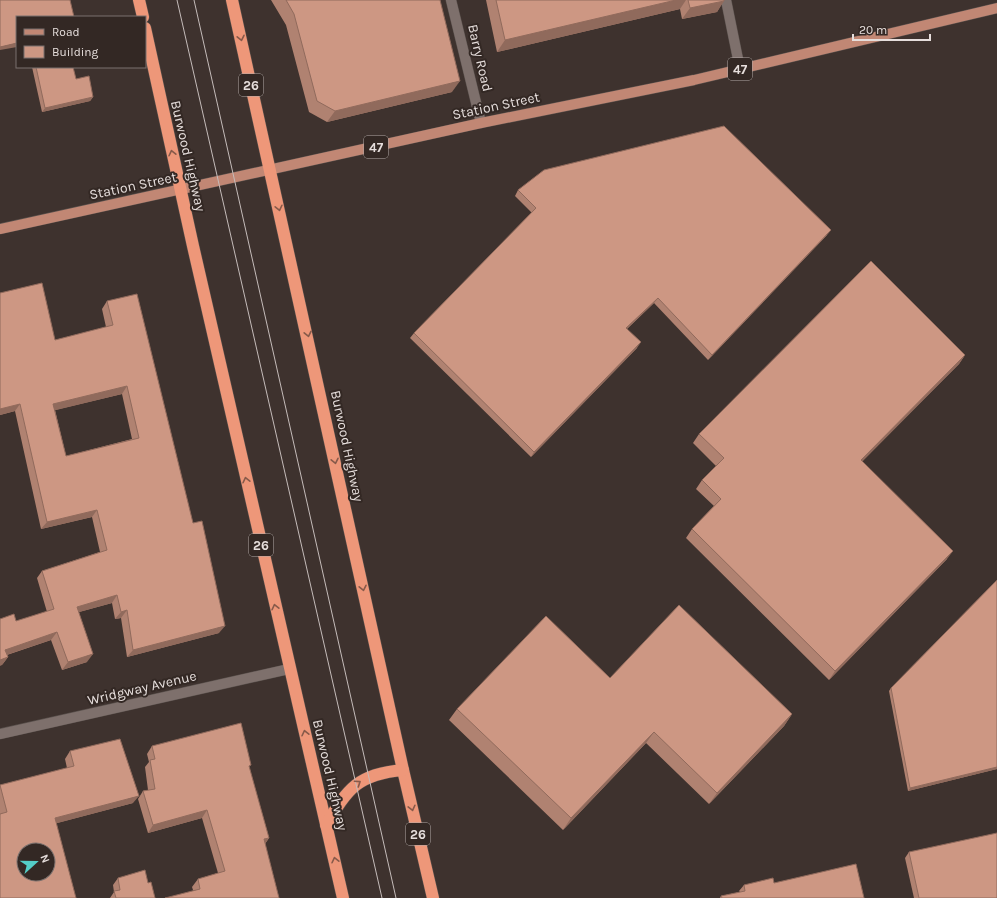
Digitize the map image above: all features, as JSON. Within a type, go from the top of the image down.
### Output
[{"type":"highway","points":[[139,0],[143,16]]},
{"type":"highway","name":"Burwood Highway","points":[[232,0],[403,770],[433,898]]},
{"type":"highway","name":"Burwood Highway","points":[[146,32],[289,669],[343,898]]},
{"type":"highway","points":[[326,825],[340,801],[356,784],[382,772],[403,770]]},
{"type":"main road","name":"Station Street","points":[[0,229],[481,123],[740,69],[997,8]]},
{"type":"street","name":"Barry Road","points":[[451,0],[481,123]]},
{"type":"street","points":[[726,0],[740,69]]},
{"type":"street","name":"Wridgway Avenue","points":[[0,734],[289,669]]},
{"type":"building","points":[[0,0],[70,0],[74,16],[16,16],[16,43],[0,47]]},
{"type":"building","points":[[286,0],[440,0],[460,81],[335,111],[317,101],[294,14]]},
{"type":"building","points":[[496,0],[676,0],[505,40]]},
{"type":"building","points":[[688,0],[724,0],[724,1],[690,8]]},
{"type":"building","points":[[36,68],[73,68],[76,79],[89,76],[93,97],[45,108]]},
{"type":"building","points":[[724,126],[831,230],[712,355],[658,298],[626,328],[641,342],[534,452],[414,333],[536,208],[518,190],[544,170]]},
{"type":"building","points":[[871,261],[965,355],[861,460],[953,551],[835,671],[692,529],[721,499],[702,480],[724,458],[699,434]]},
{"type":"building","points":[[42,283],[55,340],[113,325],[107,301],[137,294],[193,523],[202,521],[225,626],[133,650],[127,610],[121,612],[117,595],[77,607],[93,654],[68,662],[57,632],[5,650],[8,657],[0,660],[0,619],[14,614],[16,621],[54,609],[42,571],[107,550],[97,510],[47,522],[20,404],[0,409],[0,293]],"holes":[[[127,386],[139,438],[66,456],[53,404]]]},
{"type":"building","points":[[997,580],[997,767],[910,788],[891,688]]},
{"type":"building","points":[[679,605],[792,714],[717,793],[654,732],[571,818],[457,709],[546,616],[610,678]]},
{"type":"building","points":[[241,723],[251,765],[249,766],[269,838],[264,839],[279,898],[165,898],[200,889],[198,879],[225,871],[207,810],[153,825],[143,791],[155,789],[150,760],[155,759],[152,746]]},
{"type":"building","points":[[120,739],[139,796],[55,818],[76,898],[0,898],[0,814],[7,812],[0,785],[74,766],[70,751]]},
{"type":"building","points":[[997,833],[997,898],[919,898],[909,852]]},
{"type":"building","points":[[856,864],[864,898],[722,898],[721,896],[745,891],[744,885],[773,878],[774,883]]},
{"type":"building","points":[[145,870],[148,883],[151,882],[155,898],[116,898],[114,891],[120,890],[118,878]]},
{"type":"tram line","points":[[177,0],[382,898]]},
{"type":"tram line","points":[[194,0],[396,898]]}]
